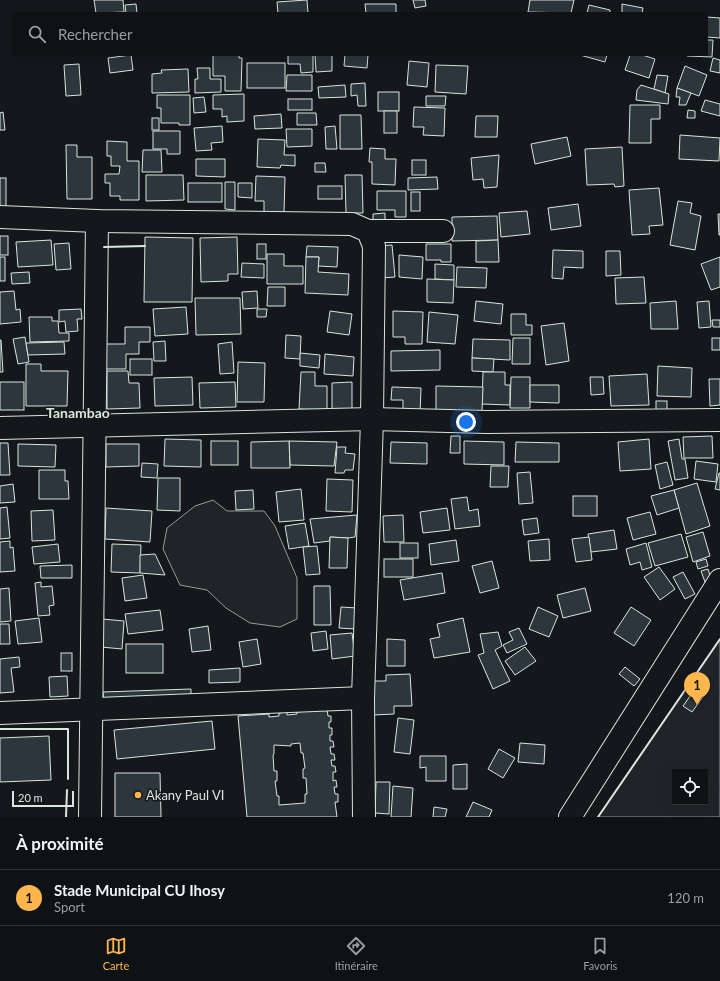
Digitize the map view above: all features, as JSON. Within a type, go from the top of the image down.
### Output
[{"type":"street","points":[[0,217],[97,221],[352,224],[368,231],[443,231]]},
{"type":"street","points":[[90,817],[97,221]]},
{"type":"street","points":[[364,817],[363,698],[372,419],[374,246],[368,231]]},
{"type":"street","points":[[0,428],[372,419],[487,422],[720,420]]},
{"type":"street","points":[[570,817],[720,580]]},
{"type":"street","points":[[0,713],[363,698]]},
{"type":"shaded area","points":[[213,500],[227,511],[264,511],[275,526],[297,578],[297,619],[280,627],[250,623],[226,608],[207,590],[180,585],[163,549],[167,528],[195,506]]},
{"type":"shaded area","points":[[720,639],[720,817],[598,817]]},
{"type":"building","points":[[94,0],[123,0],[124,12],[96,12]]},
{"type":"building","points":[[307,0],[308,12],[278,12],[277,2]]},
{"type":"building","points":[[413,0],[425,0],[426,6],[415,8]]},
{"type":"building","points":[[530,0],[574,0],[571,12],[528,12]]},
{"type":"building","points":[[136,4],[137,12],[126,12],[125,5]]},
{"type":"building","points":[[365,4],[396,4],[396,12],[366,12]]},
{"type":"building","points":[[622,4],[643,8],[642,12],[622,12]]},
{"type":"building","points":[[589,5],[610,10],[610,12],[587,12]]},
{"type":"building","points":[[708,17],[720,18],[720,38],[708,37]]},
{"type":"building","points":[[708,40],[713,40],[712,57],[687,56],[708,56]]},
{"type":"building","points":[[131,56],[133,70],[110,73],[108,58]]},
{"type":"building","points":[[213,56],[239,56],[239,58],[242,58],[241,91],[225,91],[225,76],[213,76]]},
{"type":"building","points":[[288,56],[313,56],[313,72],[301,73],[300,64],[288,64]]},
{"type":"building","points":[[315,56],[332,56],[332,71],[316,72]]},
{"type":"building","points":[[345,56],[368,56],[367,68],[344,66]]},
{"type":"building","points":[[584,56],[607,56],[605,62]]},
{"type":"building","points":[[630,56],[645,56],[655,59],[649,78],[625,70]]},
{"type":"building","points":[[713,58],[720,60],[720,73],[710,71]]},
{"type":"building","points":[[409,61],[429,63],[427,87],[407,85]]},
{"type":"building","points":[[247,63],[285,63],[285,88],[247,88]]},
{"type":"building","points":[[79,64],[81,95],[66,96],[64,65]]},
{"type":"building","points":[[436,65],[468,66],[466,94],[435,92]]},
{"type":"building","points":[[685,66],[707,75],[699,96],[677,88]]},
{"type":"building","points":[[197,68],[210,68],[210,79],[221,79],[221,92],[195,93],[195,79],[198,79]]},
{"type":"building","points":[[188,69],[189,92],[152,93],[152,74],[162,73],[161,70]]},
{"type":"building","points":[[287,75],[312,75],[312,91],[286,91]]},
{"type":"building","points":[[657,75],[668,76],[665,93],[654,89]]},
{"type":"building","points":[[365,83],[366,106],[358,106],[357,95],[351,96],[351,84]]},
{"type":"building","points":[[345,85],[346,97],[319,98],[318,87]]},
{"type":"building","points":[[641,85],[669,94],[668,104],[636,100],[637,90]]},
{"type":"building","points":[[677,88],[691,93],[686,105],[679,105],[680,97],[676,97]]},
{"type":"building","points":[[378,92],[399,92],[399,111],[378,111]]},
{"type":"building","points":[[244,94],[244,121],[227,122],[227,116],[222,117],[222,109],[213,109],[213,95]]},
{"type":"building","points":[[157,95],[190,95],[190,125],[179,125],[179,123],[161,123],[161,108],[157,108]]},
{"type":"building","points":[[426,96],[446,96],[445,106],[426,106]]},
{"type":"building","points":[[204,97],[206,112],[194,113],[193,98]]},
{"type":"building","points":[[288,99],[312,99],[312,110],[288,110]]},
{"type":"building","points":[[705,100],[720,104],[720,116],[701,111]]},
{"type":"building","points":[[630,105],[660,105],[660,119],[651,119],[651,143],[629,143]]},
{"type":"building","points":[[414,107],[445,108],[444,136],[423,135],[424,127],[413,127]]},
{"type":"building","points":[[688,110],[695,111],[695,118],[687,118]]},
{"type":"building","points":[[384,111],[397,111],[397,133],[384,133]]},
{"type":"building","points":[[3,112],[5,130],[0,130],[0,113]]},
{"type":"building","points":[[297,113],[316,113],[317,125],[297,125]]},
{"type":"building","points":[[281,114],[282,128],[255,129],[254,116]]},
{"type":"building","points":[[340,115],[361,115],[362,149],[340,149]]},
{"type":"building","points":[[476,116],[498,116],[497,137],[475,137]]},
{"type":"building","points":[[152,118],[159,118],[159,130],[152,130]]},
{"type":"building","points":[[222,126],[223,142],[211,143],[212,150],[196,151],[194,128]]},
{"type":"building","points":[[335,126],[337,149],[326,149],[325,127]]},
{"type":"building","points":[[286,129],[312,129],[312,146],[287,147]]},
{"type":"building","points":[[153,131],[180,131],[180,154],[167,154],[167,149],[153,149]]},
{"type":"building","points":[[680,135],[720,138],[719,161],[679,159]]},
{"type":"building","points":[[567,137],[571,156],[535,164],[531,144]]},
{"type":"building","points":[[258,139],[285,140],[284,155],[295,155],[295,166],[281,165],[280,168],[257,167]]},
{"type":"building","points":[[107,141],[127,142],[127,161],[139,161],[139,200],[120,200],[120,196],[110,196],[110,183],[105,183],[105,174],[119,174],[120,166],[111,166],[111,156],[107,156]]},
{"type":"building","points":[[66,145],[77,145],[77,157],[92,157],[92,199],[67,199]]},
{"type":"building","points":[[622,147],[624,186],[615,187],[614,184],[587,185],[585,149]]},
{"type":"building","points":[[370,148],[385,149],[385,159],[396,159],[395,185],[372,184],[372,162],[369,162]]},
{"type":"building","points":[[143,150],[161,150],[162,172],[142,172]]},
{"type":"building","points":[[499,155],[497,187],[484,188],[483,179],[473,180],[471,158]]},
{"type":"building","points":[[196,159],[225,159],[225,177],[196,176]]},
{"type":"building","points":[[412,160],[426,160],[426,175],[412,175]]},
{"type":"building","points":[[315,163],[325,163],[326,172],[315,172]]},
{"type":"building","points":[[146,175],[183,175],[184,200],[146,201]]},
{"type":"building","points":[[345,175],[362,175],[363,213],[346,213]]},
{"type":"building","points":[[256,176],[285,177],[284,213],[264,212],[264,201],[255,201]]},
{"type":"building","points":[[437,177],[438,189],[408,190],[408,178]]},
{"type":"building","points":[[0,178],[6,178],[6,208],[0,208]]},
{"type":"building","points":[[225,182],[235,182],[235,210],[225,209]]},
{"type":"building","points":[[188,183],[222,183],[222,202],[188,202]]},
{"type":"building","points":[[238,183],[252,183],[252,198],[238,197]]},
{"type":"building","points":[[318,186],[342,186],[342,199],[318,199]]},
{"type":"building","points":[[659,188],[663,225],[649,226],[650,234],[632,235],[629,190]]},
{"type":"building","points":[[377,191],[406,191],[406,217],[395,217],[395,210],[377,210]]},
{"type":"building","points":[[411,192],[420,192],[420,211],[411,211]]},
{"type":"building","points":[[678,201],[692,203],[690,213],[701,216],[695,250],[670,245]]},
{"type":"building","points":[[578,204],[581,226],[551,230],[548,208]]},
{"type":"building","points":[[527,211],[530,234],[501,237],[499,213]]},
{"type":"building","points":[[385,213],[385,226],[373,226],[373,214]]},
{"type":"building","points":[[718,214],[720,214],[720,235],[719,235]]},
{"type":"building","points":[[497,216],[498,240],[452,241],[452,217]]},
{"type":"building","points":[[0,236],[8,236],[8,255],[0,255]]},
{"type":"building","points":[[145,237],[193,238],[192,302],[144,302]]},
{"type":"building","points":[[237,237],[238,274],[228,274],[228,281],[201,282],[200,238]]},
{"type":"building","points":[[51,240],[53,265],[18,267],[16,242]]},
{"type":"building","points":[[498,240],[499,262],[476,262],[476,241]]},
{"type":"building","points":[[69,243],[71,269],[56,270],[54,244]]},
{"type":"building","points":[[257,244],[266,244],[266,259],[257,259]]},
{"type":"building","points":[[426,244],[451,244],[451,262],[426,260]]},
{"type":"building","points":[[392,245],[395,277],[381,278],[378,246]]},
{"type":"building","points":[[307,246],[338,247],[337,267],[318,266],[319,257],[306,257]]},
{"type":"building","points":[[553,250],[583,251],[583,268],[564,267],[563,279],[552,278]]},
{"type":"building","points":[[606,251],[620,251],[621,275],[606,276]]},
{"type":"building","points":[[267,254],[284,254],[284,266],[303,266],[303,284],[267,284]]},
{"type":"building","points":[[399,255],[423,257],[422,279],[399,277]]},
{"type":"building","points":[[0,257],[5,257],[5,281],[0,281]]},
{"type":"building","points":[[306,257],[319,257],[318,272],[349,274],[348,295],[305,293]]},
{"type":"building","points":[[720,257],[720,287],[711,290],[701,264]]},
{"type":"building","points":[[242,263],[264,264],[264,278],[241,277]]},
{"type":"building","points":[[435,264],[454,265],[454,280],[435,279]]},
{"type":"building","points":[[457,267],[487,268],[486,288],[456,287]]},
{"type":"building","points":[[29,272],[30,283],[12,284],[11,273]]},
{"type":"building","points":[[644,277],[646,303],[616,304],[615,278]]},
{"type":"building","points":[[427,279],[454,280],[453,303],[427,302]]},
{"type":"building","points":[[268,287],[285,287],[285,306],[267,306]]},
{"type":"building","points":[[14,291],[16,310],[20,309],[21,322],[0,324],[0,292]]},
{"type":"building","points":[[257,291],[258,308],[243,309],[242,292]]},
{"type":"building","points":[[195,298],[240,298],[241,334],[196,335]]},
{"type":"building","points":[[476,301],[503,304],[501,324],[474,321]]},
{"type":"building","points":[[676,301],[678,329],[651,329],[650,303]]},
{"type":"building","points":[[709,301],[711,327],[699,328],[697,302]]},
{"type":"building","points":[[186,307],[188,334],[155,336],[153,309]]},
{"type":"building","points":[[81,309],[82,319],[77,319],[78,331],[66,332],[65,321],[59,322],[59,310]]},
{"type":"building","points":[[257,309],[267,309],[266,317],[257,317]]},
{"type":"building","points":[[330,311],[352,314],[349,335],[327,332]]},
{"type":"building","points":[[393,311],[423,312],[422,344],[405,344],[405,337],[393,337]]},
{"type":"building","points":[[429,312],[458,315],[455,344],[427,342]]},
{"type":"building","points":[[511,314],[526,314],[526,325],[532,325],[532,335],[511,335]]},
{"type":"building","points":[[29,317],[52,317],[52,321],[58,321],[59,333],[69,333],[69,341],[30,342]]},
{"type":"building","points":[[712,320],[720,320],[720,327],[713,327]]},
{"type":"building","points":[[564,323],[569,361],[546,365],[541,326]]},
{"type":"building","points":[[125,327],[150,327],[150,342],[139,342],[139,354],[126,354],[126,369],[106,369],[106,344],[125,344]]},
{"type":"building","points":[[286,335],[301,336],[300,359],[285,358]]},
{"type":"building","points":[[25,337],[29,362],[18,364],[13,339]]},
{"type":"building","points":[[513,338],[530,338],[530,364],[512,364]]},
{"type":"building","points":[[712,338],[720,338],[720,350],[712,350]]},
{"type":"building","points":[[473,339],[510,340],[510,360],[472,358]]},
{"type":"building","points":[[1,340],[3,372],[0,372]]},
{"type":"building","points":[[165,341],[166,361],[154,361],[153,342]]},
{"type":"building","points":[[64,342],[65,354],[28,355],[26,343]]},
{"type":"building","points":[[232,342],[234,373],[220,374],[218,344]]},
{"type":"building","points":[[440,350],[440,370],[391,371],[391,351]]},
{"type":"building","points":[[300,353],[320,355],[319,368],[300,366]]},
{"type":"building","points":[[325,354],[354,357],[353,376],[324,374]]},
{"type":"building","points":[[472,358],[494,359],[493,372],[472,371]]},
{"type":"building","points":[[130,359],[152,359],[152,375],[130,375]]},
{"type":"building","points":[[238,362],[265,363],[264,402],[237,402]]},
{"type":"building","points":[[26,364],[41,364],[41,371],[68,371],[67,406],[26,406]]},
{"type":"building","points":[[658,366],[692,368],[691,397],[657,396]]},
{"type":"building","points":[[107,371],[128,371],[129,383],[139,383],[140,408],[107,409]]},
{"type":"building","points":[[301,372],[315,372],[315,386],[327,386],[327,410],[299,409]]},
{"type":"building","points":[[483,372],[505,372],[505,385],[510,385],[510,405],[482,404]]},
{"type":"building","points":[[647,374],[649,405],[611,406],[609,376]]},
{"type":"building","points":[[192,377],[193,405],[155,406],[154,378]]},
{"type":"building","points":[[511,377],[530,377],[530,408],[510,408]]},
{"type":"building","points":[[590,377],[603,377],[604,394],[591,395]]},
{"type":"building","points":[[709,379],[720,379],[720,405],[710,406]]},
{"type":"building","points":[[0,382],[24,382],[24,410],[0,410]]},
{"type":"building","points":[[235,382],[236,407],[200,408],[199,383]]},
{"type":"building","points":[[352,382],[352,409],[332,409],[332,383]]},
{"type":"building","points":[[530,385],[559,385],[559,403],[530,402]]},
{"type":"building","points":[[436,386],[483,387],[482,411],[436,410]]},
{"type":"building","points":[[392,387],[421,388],[420,415],[403,415],[403,400],[391,400]]},
{"type":"building","points":[[656,401],[667,401],[667,413],[656,413]]},
{"type":"building","points":[[451,436],[460,436],[460,453],[450,453]]},
{"type":"building","points":[[712,436],[713,458],[684,458],[683,437]]},
{"type":"building","points":[[165,439],[201,440],[201,467],[164,466]]},
{"type":"building","points":[[649,439],[651,469],[620,471],[618,442]]},
{"type":"building","points":[[679,439],[682,459],[685,459],[688,478],[675,480],[668,441]]},
{"type":"building","points":[[211,441],[238,441],[238,465],[211,465]]},
{"type":"building","points":[[289,441],[337,442],[334,466],[290,465]]},
{"type":"building","points":[[289,441],[290,468],[251,468],[251,442]]},
{"type":"building","points":[[464,441],[504,442],[504,465],[464,464]]},
{"type":"building","points":[[391,442],[427,443],[427,464],[390,463]]},
{"type":"building","points":[[516,442],[559,443],[559,462],[515,462]]},
{"type":"building","points":[[0,443],[8,443],[10,475],[0,475]]},
{"type":"building","points":[[18,444],[56,445],[55,467],[18,466]]},
{"type":"building","points":[[106,444],[139,444],[139,466],[106,467]]},
{"type":"building","points":[[337,447],[346,447],[345,453],[355,454],[353,470],[345,470],[344,473],[335,473]]},
{"type":"building","points":[[696,461],[718,464],[716,482],[694,479]]},
{"type":"building","points":[[667,462],[673,485],[660,489],[655,465]]},
{"type":"building","points":[[142,463],[158,464],[157,478],[141,477]]},
{"type":"building","points":[[491,466],[509,466],[508,487],[490,487]]},
{"type":"building","points":[[39,470],[65,470],[65,481],[68,481],[69,499],[39,499]]},
{"type":"building","points":[[530,472],[533,503],[519,504],[517,473]]},
{"type":"building","points":[[720,473],[720,490],[715,489]]},
{"type":"building","points":[[158,478],[180,478],[180,511],[157,510]]},
{"type":"building","points":[[327,479],[353,480],[352,512],[326,511]]},
{"type":"building","points":[[697,483],[710,526],[686,534],[674,490]]},
{"type":"building","points":[[13,484],[15,502],[0,503],[0,486]]},
{"type":"building","points":[[301,489],[304,520],[279,522],[276,492]]},
{"type":"building","points":[[253,490],[254,509],[236,510],[235,491]]},
{"type":"building","points":[[674,490],[679,508],[657,515],[651,496]]},
{"type":"building","points":[[573,496],[597,496],[597,516],[573,516]]},
{"type":"building","points":[[467,497],[469,511],[478,509],[480,526],[455,529],[451,499]]},
{"type":"building","points":[[7,507],[10,538],[0,539],[0,508]]},
{"type":"building","points":[[106,508],[152,511],[150,542],[105,539]]},
{"type":"building","points":[[447,508],[450,530],[423,533],[420,512]]},
{"type":"building","points":[[53,510],[55,540],[32,541],[31,511]]},
{"type":"building","points":[[650,512],[656,534],[633,540],[627,518]]},
{"type":"building","points":[[357,515],[355,537],[330,537],[330,541],[314,543],[310,519]]},
{"type":"building","points":[[403,515],[404,542],[384,542],[383,516]]},
{"type":"building","points":[[537,518],[539,533],[524,535],[522,520]]},
{"type":"building","points":[[305,523],[309,546],[289,549],[285,526]]},
{"type":"building","points":[[614,530],[617,549],[591,552],[588,534]]},
{"type":"building","points":[[703,532],[710,556],[693,562],[686,537]]},
{"type":"building","points":[[681,534],[688,557],[655,566],[648,543]]},
{"type":"building","points":[[330,537],[348,538],[347,568],[329,568]]},
{"type":"building","points":[[589,537],[592,560],[576,562],[572,539]]},
{"type":"building","points":[[549,539],[550,560],[530,561],[528,541]]},
{"type":"building","points":[[456,540],[459,561],[431,565],[429,544]]},
{"type":"building","points":[[10,541],[10,548],[13,547],[15,571],[0,572],[0,542]]},
{"type":"building","points":[[400,543],[418,543],[418,558],[400,558]]},
{"type":"building","points":[[646,543],[652,567],[642,570],[640,562],[630,565],[626,549]]},
{"type":"building","points":[[58,544],[60,562],[34,564],[32,547]]},
{"type":"building","points":[[112,544],[141,545],[140,573],[111,572]]},
{"type":"building","points":[[317,546],[320,574],[306,575],[303,547]]},
{"type":"building","points":[[155,554],[165,575],[140,573],[140,555]]},
{"type":"building","points":[[384,559],[413,559],[413,577],[384,577]]},
{"type":"building","points":[[706,559],[708,566],[698,569],[696,562]]},
{"type":"building","points":[[492,561],[499,588],[480,593],[472,566]]},
{"type":"building","points":[[72,565],[72,578],[41,578],[40,566]]},
{"type":"building","points":[[659,567],[675,589],[660,600],[644,577]]},
{"type":"building","points":[[708,569],[711,579],[705,582],[701,571]]},
{"type":"building","points":[[683,572],[695,594],[685,599],[673,577]]},
{"type":"building","points":[[442,573],[445,593],[404,600],[400,580]]},
{"type":"building","points":[[143,575],[147,598],[125,601],[122,578]]},
{"type":"building","points":[[41,582],[41,587],[52,586],[54,605],[49,606],[50,615],[38,616],[35,583]]},
{"type":"building","points":[[314,586],[330,586],[331,625],[314,625]]},
{"type":"building","points":[[9,588],[11,621],[0,622],[0,589]]},
{"type":"building","points":[[585,588],[591,611],[563,618],[557,595]]},
{"type":"building","points":[[341,607],[357,608],[356,629],[339,628]]},
{"type":"building","points":[[538,607],[558,616],[549,637],[529,629]]},
{"type":"building","points":[[631,607],[651,620],[634,646],[614,633]]},
{"type":"building","points":[[160,610],[163,630],[128,634],[125,614]]},
{"type":"building","points":[[39,618],[42,642],[18,644],[15,621]]},
{"type":"building","points":[[463,618],[470,652],[434,658],[430,639],[440,637],[437,624]]},
{"type":"building","points":[[102,619],[124,621],[122,649],[101,647]]},
{"type":"building","points":[[0,624],[9,624],[10,644],[0,644]]},
{"type":"building","points":[[208,626],[211,650],[192,652],[189,629]]},
{"type":"building","points":[[519,628],[527,644],[507,653],[503,645],[513,640],[509,632]]},
{"type":"building","points":[[326,631],[328,649],[313,651],[311,633]]},
{"type":"building","points":[[498,632],[502,646],[495,650],[510,681],[493,689],[478,655],[484,653],[480,634]]},
{"type":"building","points":[[352,633],[355,656],[332,659],[330,635]]},
{"type":"building","points":[[257,639],[261,664],[243,667],[239,642]]},
{"type":"building","points":[[387,639],[405,640],[405,666],[387,666]]},
{"type":"building","points":[[126,644],[163,644],[163,673],[126,673]]},
{"type":"building","points":[[525,647],[536,661],[515,675],[505,661]]},
{"type":"building","points":[[61,653],[72,653],[72,671],[61,671]]},
{"type":"building","points":[[19,657],[20,667],[11,668],[14,692],[0,693],[0,659]]},
{"type":"building","points":[[625,667],[640,679],[634,686],[619,674]]},
{"type":"building","points":[[240,668],[240,682],[209,683],[209,670]]},
{"type":"building","points":[[410,674],[412,706],[394,706],[394,714],[373,715],[370,681],[386,681],[386,675]]},
{"type":"building","points":[[67,676],[68,696],[50,697],[49,677]]},
{"type":"building","points":[[698,685],[707,691],[692,712],[683,706]]},
{"type":"building","points":[[191,689],[191,701],[104,704],[103,692]]},
{"type":"building","points":[[327,709],[328,716],[331,716],[329,728],[332,728],[332,735],[330,735],[330,741],[333,741],[334,747],[330,747],[331,754],[334,754],[335,760],[331,760],[332,766],[335,766],[336,772],[333,772],[333,781],[336,780],[337,787],[334,787],[335,794],[338,794],[338,802],[335,802],[337,817],[247,817],[238,716],[269,714],[269,717],[279,716],[279,713],[287,712],[287,715],[297,714],[297,712]],"holes":[[[300,743],[301,753],[303,753],[305,768],[303,769],[303,778],[306,778],[307,794],[305,794],[305,803],[279,805],[279,796],[277,796],[275,781],[277,781],[277,771],[274,771],[274,745],[291,746],[291,744]]]},
{"type":"building","points":[[398,718],[414,720],[410,754],[394,752]]},
{"type":"building","points":[[212,721],[215,749],[117,759],[114,730]]},
{"type":"building","points":[[49,736],[51,780],[0,782],[0,738]]},
{"type":"building","points":[[520,743],[545,745],[544,764],[518,762]]},
{"type":"building","points":[[499,749],[515,758],[503,778],[488,769]]},
{"type":"building","points":[[420,756],[446,756],[446,781],[426,781],[426,767],[420,768]]},
{"type":"building","points":[[467,764],[467,789],[453,789],[453,765]]},
{"type":"building","name":"Akany Paul VI","points":[[115,773],[160,773],[161,817],[115,817]]},
{"type":"building","points":[[376,782],[390,782],[389,814],[375,813]]},
{"type":"building","points":[[393,786],[413,788],[411,817],[391,817]]},
{"type":"building","points":[[473,802],[492,810],[489,817],[466,817]]},
{"type":"building","points":[[434,807],[447,809],[445,817],[433,817]]},
{"type":"wall","points":[[104,247],[145,246]]},
{"type":"wall","points":[[598,817],[720,639]]},
{"type":"wall","points":[[0,729],[68,729],[68,779]]},
{"type":"wall","points":[[66,817],[67,790]]},
{"type":"place","name":"Stade Municipal CU Ihosy","points":[[697,705]]},
{"type":"place","name":"Akany Paul VI","points":[[138,795]]},
{"type":"district","name":"Tanambao","points":[[78,412]]}]
